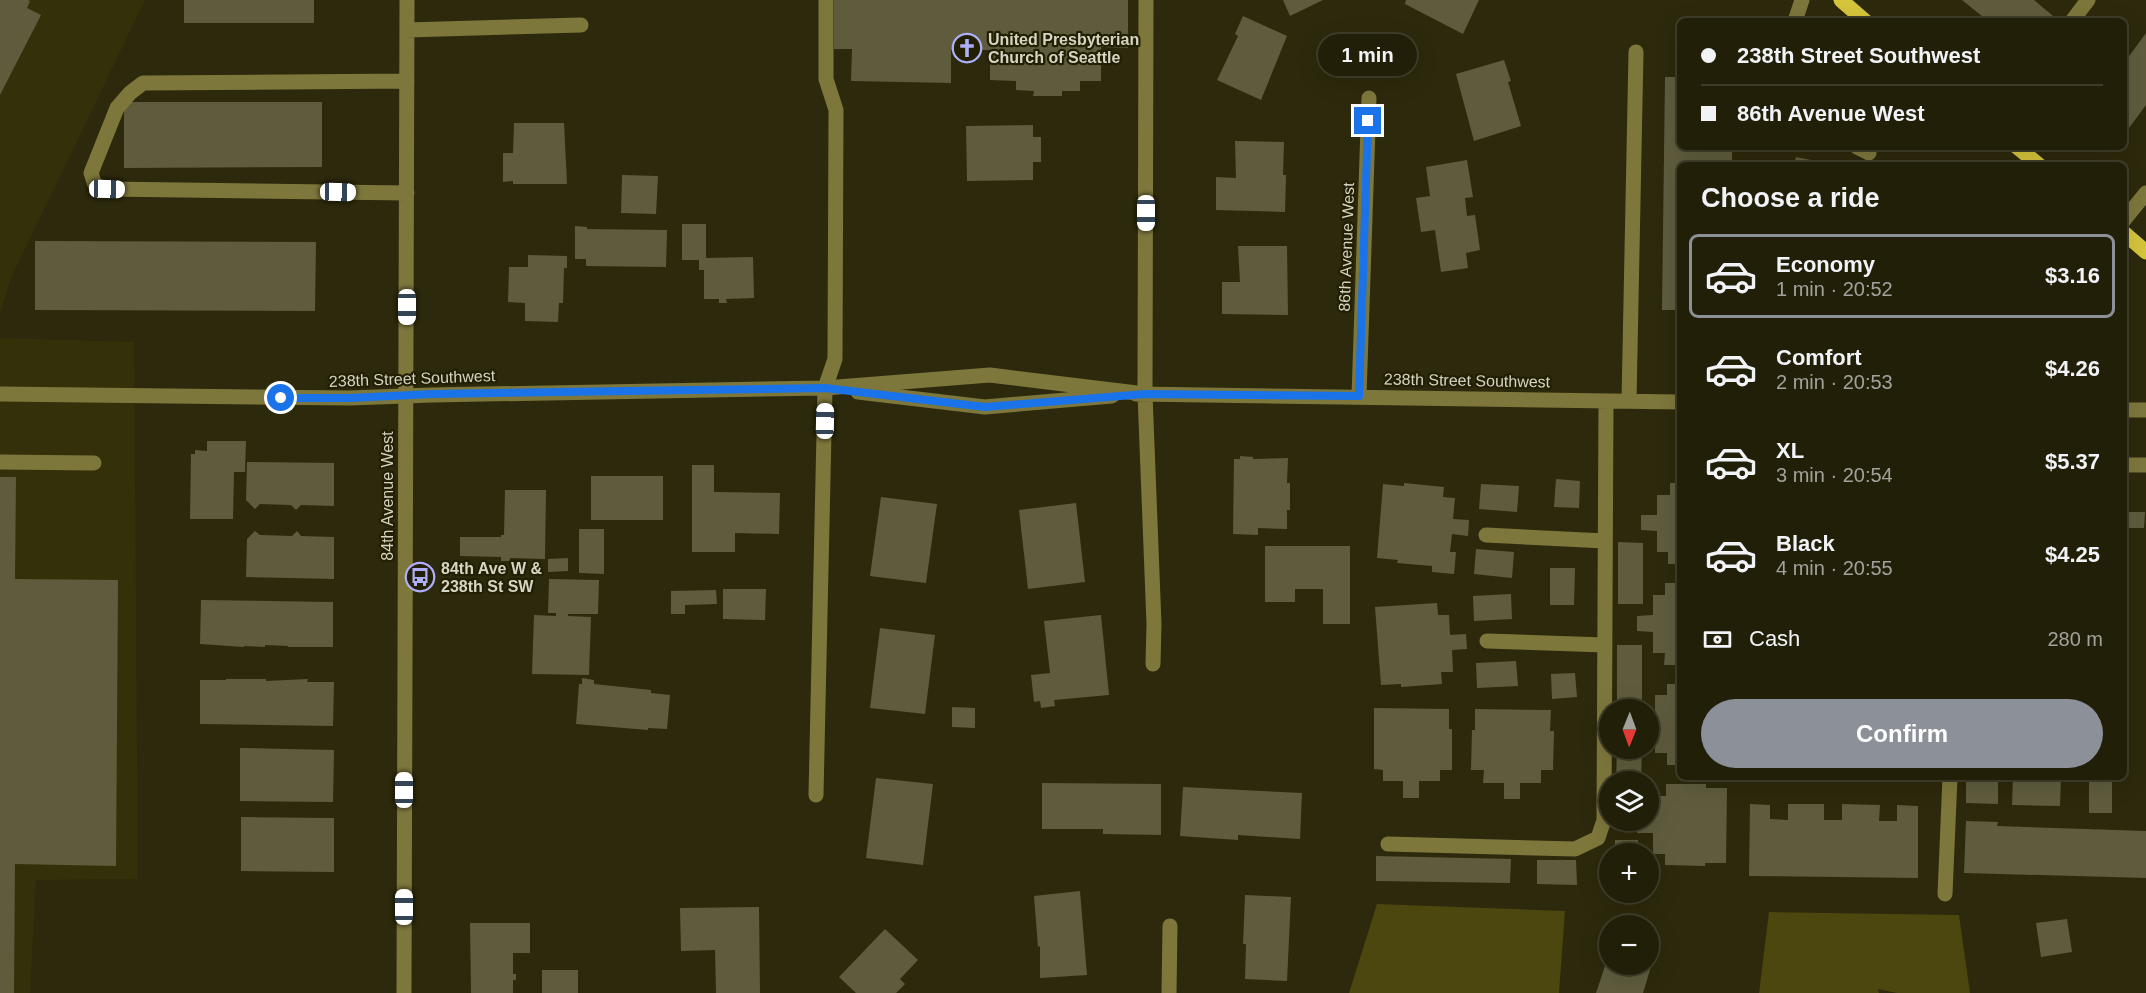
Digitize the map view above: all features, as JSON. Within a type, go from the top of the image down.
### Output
[{"type":"main road","points":[[1841,0],[1862,18]]},
{"type":"main road","points":[[2127,236],[2146,252]]},
{"type":"street","name":"84th Avenue West","points":[[404,993],[407,0]]},
{"type":"street","points":[[816,795],[825,388],[835,359],[836,301],[836,110],[826,79],[826,0]]},
{"type":"street","points":[[1146,0],[1145,394],[1154,624],[1153,664]]},
{"type":"street","points":[[1796,18],[1802,0]]},
{"type":"street","points":[[2074,18],[2088,0]]},
{"type":"street","points":[[407,30],[581,25]]},
{"type":"street","points":[[1629,401],[1636,52]]},
{"type":"street","points":[[407,81],[143,82],[117,108],[91,173],[95,185],[107,189],[407,193]]},
{"type":"street","name":"86th Avenue West","points":[[1359,396],[1369,98]]},
{"type":"street","points":[[2127,216],[2146,193]]},
{"type":"street","name":"238th Street Southwest","points":[[0,394],[339,398],[825,388],[990,375],[1145,394]]},
{"type":"street","name":"238th Street Southwest","points":[[825,388],[985,407],[1145,394],[1677,402]]},
{"type":"street","points":[[1388,844],[1575,849],[1598,838],[1604,820],[1606,400]]},
{"type":"street","points":[[2127,410],[2146,410]]},
{"type":"street","points":[[0,462],[94,463]]},
{"type":"street","points":[[2127,465],[2146,465]]},
{"type":"street","points":[[1486,535],[1605,541]]},
{"type":"street","points":[[1486,641],[1605,645]]},
{"type":"street","points":[[1946,894],[1950,780]]},
{"type":"street","points":[[1169,993],[1170,926]]},
{"type":"shaded area","points":[[0,0],[145,0],[11,278],[0,315]]},
{"type":"shaded area","points":[[0,338],[134,342],[138,879],[36,880],[30,993],[0,993]]},
{"type":"shaded area","points":[[1377,904],[1565,911],[1559,993],[1349,993]]},
{"type":"shaded area","points":[[1769,912],[1959,915],[1970,993],[1897,993],[1878,989],[1879,993],[1759,993]]},
{"type":"building","points":[[0,0],[28,0],[30,1],[27,8],[41,15],[0,95]]},
{"type":"building","points":[[184,0],[314,0],[314,23],[184,23]]},
{"type":"building","name":"United Presbyterian Church of Seattle","points":[[834,0],[1128,0],[1128,48],[1101,47],[1101,81],[1080,81],[1080,91],[1062,91],[1062,96],[1033,96],[1034,91],[1016,90],[1016,81],[990,80],[990,50],[951,50],[951,83],[851,81],[852,49],[834,49]]},
{"type":"building","points":[[1283,0],[1323,0],[1290,16]]},
{"type":"building","points":[[1406,0],[1479,0],[1463,34],[1405,4]]},
{"type":"building","points":[[1962,0],[2034,0],[2053,16],[2051,18],[1984,18]]},
{"type":"building","points":[[1243,16],[1287,36],[1261,100],[1217,80],[1238,36],[1235,34]]},
{"type":"building","points":[[2146,33],[2146,105],[2127,131],[2127,59]]},
{"type":"building","points":[[1504,60],[1521,126],[1474,141],[1456,74]]},
{"type":"building","points":[[1665,77],[1677,77],[1677,150],[1732,150],[1732,162],[1677,162],[1677,310],[1662,310]]},
{"type":"building","points":[[124,102],[322,102],[322,167],[124,168]]},
{"type":"building","points":[[514,123],[564,123],[567,184],[503,182],[503,153],[513,153]]},
{"type":"building","points":[[1033,125],[1033,137],[1041,137],[1041,162],[1033,162],[1033,180],[967,181],[966,126]]},
{"type":"building","points":[[1235,141],[1284,142],[1285,212],[1216,210],[1216,177],[1236,178]]},
{"type":"building","points":[[1796,157],[1821,162],[1795,162]]},
{"type":"building","points":[[1467,160],[1473,197],[1465,198],[1467,216],[1475,215],[1480,250],[1466,253],[1468,268],[1441,272],[1435,230],[1421,232],[1416,198],[1430,196],[1426,167]]},
{"type":"building","points":[[622,175],[658,176],[656,214],[621,213]]},
{"type":"building","points":[[682,224],[706,224],[706,258],[753,257],[754,298],[726,299],[727,303],[719,303],[719,299],[704,299],[704,270],[699,270],[699,260],[682,260]]},
{"type":"building","points":[[575,226],[587,227],[587,229],[667,230],[666,267],[586,266],[586,259],[575,259]]},
{"type":"building","points":[[35,241],[316,242],[315,311],[35,310]]},
{"type":"building","points":[[1238,246],[1287,246],[1288,315],[1222,314],[1222,282],[1240,282]]},
{"type":"building","points":[[528,255],[567,256],[567,268],[564,268],[563,303],[559,303],[558,322],[525,321],[525,303],[508,302],[509,267],[528,267]]},
{"type":"building","points":[[207,441],[246,441],[245,472],[234,472],[233,519],[190,519],[191,454],[195,454],[195,450],[207,451]]},
{"type":"building","points":[[1240,456],[1253,457],[1253,459],[1288,458],[1287,483],[1290,483],[1290,510],[1287,510],[1287,529],[1258,528],[1258,535],[1233,534],[1234,459],[1240,459]]},
{"type":"building","points":[[247,462],[334,463],[334,506],[301,505],[296,510],[291,505],[260,504],[255,509],[246,500]]},
{"type":"building","points":[[692,465],[714,465],[714,492],[780,493],[779,534],[735,533],[735,552],[692,552]]},
{"type":"building","points":[[591,476],[663,476],[663,520],[591,520]]},
{"type":"building","points":[[0,477],[16,477],[15,579],[118,580],[116,866],[15,864],[14,993],[0,993]]},
{"type":"building","points":[[1556,479],[1580,481],[1579,508],[1554,507]]},
{"type":"building","points":[[1404,483],[1444,487],[1443,497],[1455,498],[1453,519],[1469,520],[1468,536],[1452,534],[1450,552],[1456,552],[1454,574],[1432,572],[1432,566],[1397,563],[1398,560],[1377,558],[1383,484],[1404,486]]},
{"type":"building","points":[[1670,483],[1677,483],[1677,564],[1668,564],[1668,552],[1657,552],[1657,531],[1641,530],[1641,515],[1657,515],[1657,495],[1670,495]]},
{"type":"building","points":[[1481,484],[1519,486],[1517,512],[1479,509]]},
{"type":"building","points":[[505,490],[546,490],[545,559],[510,558],[510,561],[501,561],[501,557],[460,556],[460,537],[501,537],[504,535]]},
{"type":"building","points":[[881,497],[937,504],[926,583],[870,576]]},
{"type":"building","points":[[1076,503],[1085,582],[1028,589],[1019,510]]},
{"type":"building","points":[[2127,512],[2145,512],[2144,528],[2127,528]]},
{"type":"building","points":[[579,529],[604,529],[604,574],[579,573]]},
{"type":"building","points":[[255,531],[260,535],[292,536],[297,531],[301,536],[334,537],[334,579],[246,577],[247,539]]},
{"type":"building","points":[[1618,542],[1643,543],[1643,604],[1618,604]]},
{"type":"building","points":[[1265,546],[1350,546],[1350,624],[1323,624],[1323,589],[1295,589],[1295,602],[1265,602]]},
{"type":"building","points":[[1476,549],[1514,552],[1512,578],[1474,574]]},
{"type":"building","points":[[568,558],[568,571],[548,572],[548,559]]},
{"type":"building","points":[[1550,568],[1575,568],[1574,605],[1550,605]]},
{"type":"building","points":[[549,579],[599,580],[598,614],[568,614],[568,616],[591,617],[589,675],[532,674],[534,615],[556,616],[556,613],[548,613]]},
{"type":"building","points":[[1665,583],[1677,583],[1677,665],[1664,665],[1665,653],[1653,653],[1653,632],[1637,631],[1637,616],[1653,615],[1653,595],[1665,595]]},
{"type":"building","points":[[723,589],[766,589],[765,620],[723,619]]},
{"type":"building","points":[[716,590],[717,604],[685,605],[685,614],[671,614],[671,591]]},
{"type":"building","points":[[1511,594],[1512,619],[1474,621],[1473,596]]},
{"type":"building","points":[[201,600],[333,602],[333,647],[265,645],[265,647],[244,647],[200,644]]},
{"type":"building","points":[[1437,603],[1438,615],[1449,615],[1450,635],[1466,634],[1467,649],[1452,650],[1453,672],[1441,672],[1442,684],[1401,687],[1401,684],[1381,685],[1375,607]]},
{"type":"building","points":[[1101,615],[1109,695],[1054,700],[1055,706],[1041,708],[1040,701],[1034,702],[1031,675],[1050,673],[1044,621]]},
{"type":"building","points":[[880,628],[935,635],[925,714],[870,708]]},
{"type":"building","points":[[1617,645],[1642,645],[1642,699],[1617,699]]},
{"type":"building","points":[[1516,661],[1518,686],[1477,688],[1476,663]]},
{"type":"building","points":[[1575,673],[1577,697],[1552,699],[1551,674]]},
{"type":"building","points":[[582,678],[594,680],[594,684],[651,690],[651,693],[670,695],[667,729],[648,728],[648,730],[576,724],[579,684],[582,684]]},
{"type":"building","points":[[266,679],[266,681],[308,679],[307,682],[334,682],[333,726],[200,724],[200,680]]},
{"type":"building","points":[[1667,684],[1677,684],[1677,765],[1667,765],[1667,753],[1659,753],[1659,699],[1655,699],[1655,695],[1667,695]]},
{"type":"building","points":[[952,707],[975,708],[975,728],[952,727]]},
{"type":"building","points":[[1374,708],[1449,709],[1449,729],[1452,729],[1452,770],[1440,770],[1440,781],[1419,781],[1419,798],[1403,798],[1403,781],[1383,781],[1383,770],[1374,769]]},
{"type":"building","points":[[1475,709],[1551,710],[1550,731],[1554,731],[1553,770],[1541,770],[1541,783],[1520,783],[1520,799],[1504,799],[1504,783],[1483,783],[1484,770],[1471,770]]},
{"type":"building","points":[[240,748],[334,750],[333,802],[240,801]]},
{"type":"building","points":[[1617,759],[1642,759],[1641,771],[1616,771]]},
{"type":"building","points":[[876,778],[933,784],[923,865],[866,858]]},
{"type":"building","points":[[1966,780],[1998,780],[1998,804],[1966,803]]},
{"type":"building","points":[[2013,780],[2061,780],[2060,806],[2012,805]]},
{"type":"building","points":[[2089,780],[2112,780],[2112,813],[2089,813]]},
{"type":"building","points":[[1042,783],[1161,784],[1161,835],[1103,834],[1103,829],[1042,829]]},
{"type":"building","points":[[1666,784],[1706,784],[1706,788],[1727,788],[1726,863],[1705,863],[1705,866],[1665,865],[1665,854],[1659,854],[1659,843],[1653,843],[1653,833],[1637,833],[1637,831],[1659,831],[1659,796],[1666,796]]},
{"type":"building","points":[[1183,787],[1302,793],[1300,839],[1238,835],[1238,840],[1180,836]]},
{"type":"building","points":[[1750,804],[1770,805],[1770,819],[1788,820],[1788,804],[1824,804],[1824,820],[1842,820],[1842,804],[1880,805],[1879,821],[1897,821],[1897,805],[1918,806],[1918,878],[1749,876]]},
{"type":"building","points":[[241,817],[334,818],[334,872],[241,871]]},
{"type":"building","points":[[1966,821],[1998,822],[1997,826],[2146,831],[2146,878],[1964,873]]},
{"type":"building","points":[[1615,840],[1638,840],[1638,843],[1615,843]]},
{"type":"building","points":[[1376,856],[1511,859],[1510,883],[1376,881]]},
{"type":"building","points":[[1537,860],[1576,860],[1577,885],[1537,884]]},
{"type":"building","points":[[1080,891],[1087,975],[1040,978],[1040,946],[1038,947],[1034,896]]},
{"type":"building","points":[[1245,895],[1291,897],[1287,981],[1245,979],[1246,944],[1243,944]]},
{"type":"building","points":[[759,907],[760,993],[716,993],[715,950],[681,951],[680,908]]},
{"type":"building","points":[[2067,919],[2072,952],[2041,957],[2036,923]]},
{"type":"building","points":[[470,923],[530,923],[530,953],[513,953],[513,974],[516,974],[516,980],[513,980],[513,993],[471,993]]},
{"type":"building","points":[[885,929],[918,960],[900,979],[905,984],[896,993],[856,993],[839,977]]},
{"type":"building","points":[[542,970],[578,970],[578,993],[542,993]]},
{"type":"building","points":[[1602,975],[1648,975],[1643,993],[1596,993]]},
{"type":"place","name":"United Presbyterian Church of Seattle","points":[[967,48]]},
{"type":"place","name":"84th Ave W & 238th St SW","points":[[420,577]]},
{"type":"route","points":[[281,398],[825,388],[985,407],[1145,394],[1359,396],[1368,121]]}]
